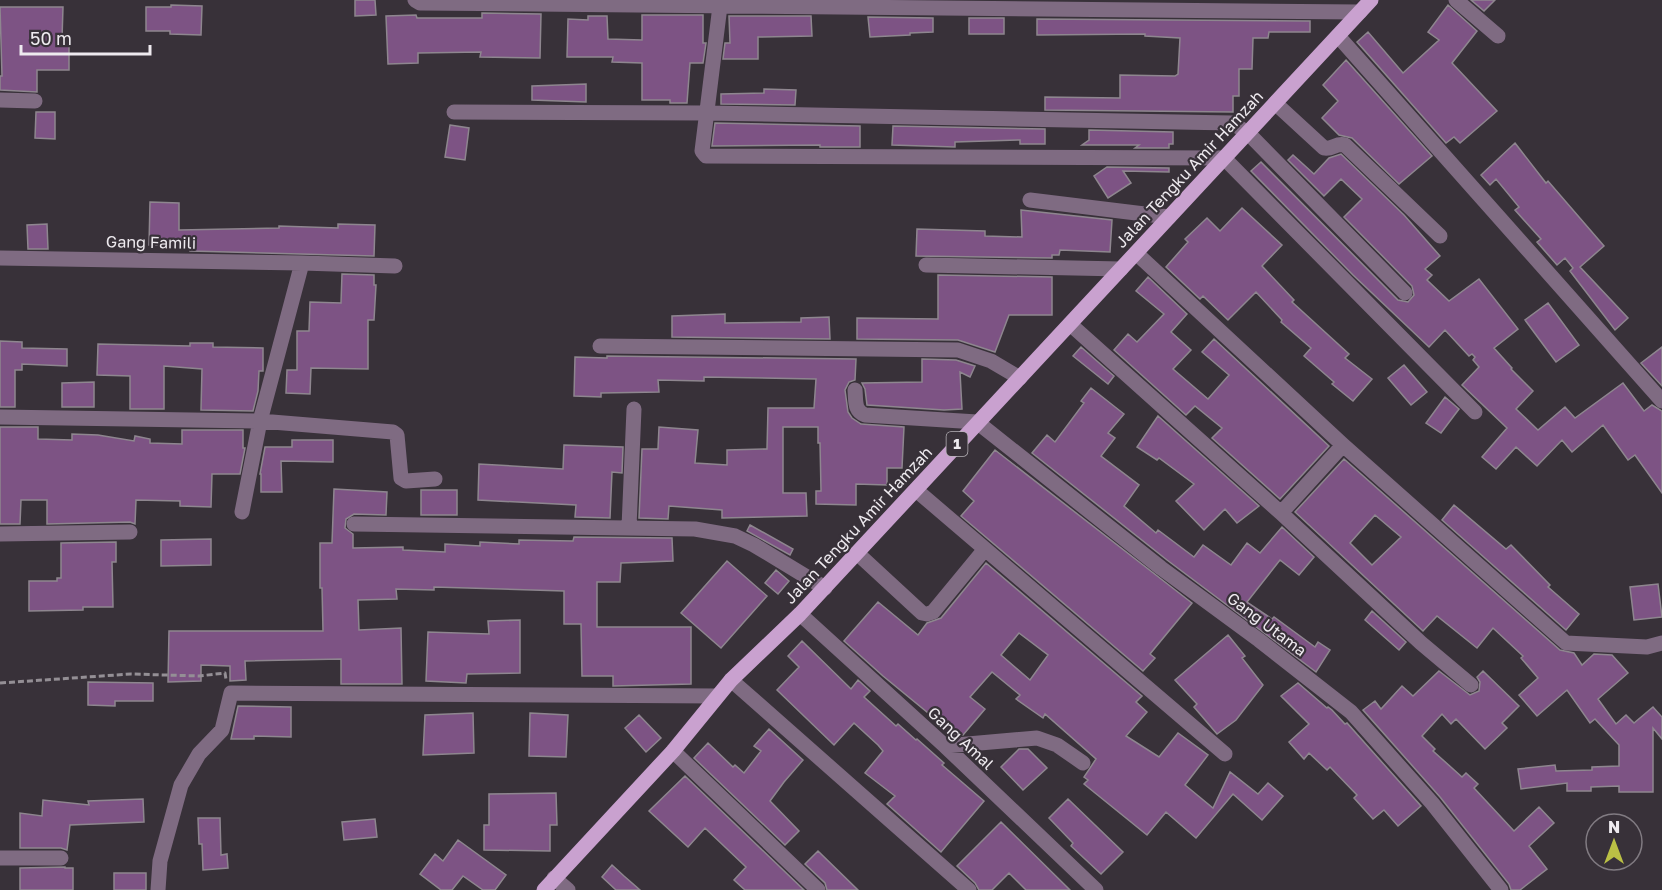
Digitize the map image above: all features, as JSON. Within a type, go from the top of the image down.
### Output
[{"type":"main road","name":"Jalan Tengku Amir Hamzah","points":[[544,890],[673,751],[717,696],[825,588],[1371,0]]},
{"type":"street","points":[[415,0],[420,3],[720,6],[962,4],[1360,12]]},
{"type":"street","points":[[1456,0],[1498,36]]},
{"type":"street","points":[[720,6],[702,151],[706,156],[1224,158],[1475,412]]},
{"type":"street","points":[[1338,36],[1662,401]]},
{"type":"street","points":[[0,100],[35,101]]},
{"type":"street","points":[[1275,103],[1323,148],[1330,149],[1341,144],[1345,145],[1440,236]]},
{"type":"street","points":[[454,112],[707,113],[1232,123],[1248,133],[1405,293]]},
{"type":"street","points":[[1030,200],[1169,217]]},
{"type":"street","points":[[1136,253],[1343,445],[1566,643],[1647,647],[1662,643]]},
{"type":"street","name":"Gang Famili","points":[[0,258],[302,262],[394,266]]},
{"type":"street","points":[[242,512],[260,421],[302,262]]},
{"type":"street","points":[[926,264],[1121,268]]},
{"type":"street","points":[[1070,324],[1470,685]]},
{"type":"street","points":[[600,346],[958,350],[991,361],[1020,378]]},
{"type":"street","points":[[855,390],[856,409],[865,415],[977,422]]},
{"type":"street","points":[[629,527],[634,409]]},
{"type":"street","points":[[0,417],[260,421],[393,432],[397,435],[401,478],[406,481],[435,479]]},
{"type":"street","name":"Gang Utama","points":[[977,422],[1161,568],[1259,640],[1351,712],[1432,803],[1501,890]]},
{"type":"street","points":[[1281,513],[1343,445]]},
{"type":"street","points":[[916,490],[1225,754]]},
{"type":"street","points":[[354,524],[695,529],[728,534],[754,545],[825,588]]},
{"type":"street","points":[[0,534],[130,532]]},
{"type":"street","points":[[857,553],[927,614],[933,612],[985,549]]},
{"type":"street","name":"Gang Amal","points":[[800,614],[1096,890]]},
{"type":"street","points":[[731,681],[969,890]]},
{"type":"street","points":[[158,890],[160,861],[181,785],[199,754],[222,730],[231,693],[717,696]]},
{"type":"street","points":[[945,747],[1037,738],[1058,745],[1083,763]]},
{"type":"street","points":[[673,751],[818,890]]},
{"type":"street","points":[[0,858],[61,858]]},
{"type":"street","points":[[555,878],[568,890]]},
{"type":"path","points":[[0,683],[131,674],[199,676],[225,673],[226,686],[231,693]]},
{"type":"building","points":[[355,0],[375,0],[376,15],[355,16]]},
{"type":"building","points":[[1471,0],[1495,0],[1484,11]]},
{"type":"building","points":[[171,5],[202,6],[201,35],[146,31],[146,7],[171,7]]},
{"type":"building","points":[[1448,5],[1477,31],[1452,63],[1497,111],[1460,143],[1454,137],[1446,143],[1357,42],[1368,32],[1403,73],[1439,40],[1428,32]]},
{"type":"building","points":[[0,7],[63,7],[62,39],[69,39],[69,70],[37,70],[37,92],[0,90],[0,76],[2,76]]},
{"type":"building","points":[[482,13],[541,14],[540,58],[480,57],[481,52],[418,53],[418,63],[388,64],[386,16],[482,18]]},
{"type":"building","points":[[642,15],[703,15],[703,43],[706,43],[703,63],[690,63],[687,103],[670,103],[670,100],[642,100],[642,63],[612,62],[613,57],[567,57],[568,19],[588,20],[588,16],[607,16],[608,39],[642,40]]},
{"type":"building","points":[[729,16],[811,16],[812,36],[758,37],[758,59],[723,59],[725,43],[730,43]]},
{"type":"building","points":[[868,17],[933,18],[933,32],[870,37]]},
{"type":"building","points":[[969,18],[1004,18],[1004,34],[969,34]]},
{"type":"building","points":[[1037,19],[1310,21],[1310,32],[1269,32],[1268,38],[1253,38],[1252,69],[1239,69],[1239,96],[1233,96],[1233,112],[1045,110],[1045,97],[1120,98],[1120,75],[1175,76],[1178,74],[1180,38],[1145,36],[1145,34],[1037,35]]},
{"type":"building","points":[[1346,60],[1432,156],[1399,184],[1352,138],[1339,135],[1322,118],[1338,101],[1323,85]]},
{"type":"building","points":[[586,84],[586,102],[532,100],[532,86]]},
{"type":"building","points":[[764,89],[796,90],[795,105],[721,104],[721,94],[764,93]]},
{"type":"building","points":[[36,112],[55,112],[55,139],[35,138]]},
{"type":"building","points":[[715,123],[860,126],[860,147],[712,146]]},
{"type":"building","points":[[450,125],[469,128],[465,160],[445,157]]},
{"type":"building","points":[[893,126],[1045,129],[1045,144],[1020,144],[1020,140],[955,142],[955,147],[892,145]]},
{"type":"building","points":[[1089,130],[1173,132],[1173,144],[1169,144],[1169,148],[1135,148],[1139,145],[1082,145],[1089,140]]},
{"type":"building","points":[[1515,143],[1546,183],[1548,181],[1604,246],[1580,267],[1628,318],[1615,330],[1570,271],[1573,268],[1565,258],[1557,265],[1537,242],[1541,239],[1515,210],[1519,207],[1496,179],[1490,185],[1481,175]]},
{"type":"building","points":[[1341,154],[1404,215],[1440,256],[1425,269],[1432,275],[1427,280],[1449,301],[1479,279],[1518,329],[1494,348],[1533,391],[1516,409],[1538,430],[1565,407],[1575,418],[1623,383],[1644,411],[1652,405],[1662,411],[1662,493],[1635,455],[1628,460],[1603,425],[1572,452],[1562,440],[1537,466],[1516,447],[1496,469],[1482,457],[1507,428],[1462,385],[1479,367],[1473,360],[1475,357],[1472,354],[1469,356],[1445,330],[1429,347],[1353,275],[1251,171],[1261,162],[1398,300],[1408,302],[1414,295],[1412,286],[1344,217],[1362,199],[1341,179],[1324,196],[1288,160],[1293,155],[1314,174],[1329,158]]},
{"type":"building","points":[[1107,167],[1169,168],[1169,172],[1123,171],[1131,183],[1108,198],[1094,176]]},
{"type":"building","points":[[150,202],[179,203],[179,230],[279,228],[279,226],[338,228],[338,224],[375,225],[374,256],[190,251],[190,246],[149,245]]},
{"type":"building","points":[[1242,208],[1282,245],[1262,266],[1294,300],[1292,302],[1349,354],[1345,358],[1372,379],[1353,401],[1304,356],[1311,348],[1281,322],[1282,320],[1256,292],[1228,320],[1203,296],[1200,299],[1166,267],[1188,242],[1185,239],[1207,218],[1220,231]]},
{"type":"building","points":[[1021,210],[1112,220],[1110,252],[1060,250],[1059,255],[1052,255],[1052,258],[916,256],[917,229],[985,231],[985,236],[1022,237]]},
{"type":"building","points":[[47,224],[48,249],[28,249],[27,225]]},
{"type":"building","points":[[342,274],[374,275],[374,285],[376,285],[374,320],[368,320],[368,369],[311,368],[310,394],[286,393],[287,370],[297,370],[297,331],[309,331],[310,302],[341,303]]},
{"type":"building","points":[[938,275],[1052,277],[1052,315],[1009,315],[995,352],[958,340],[857,339],[857,318],[938,319]]},
{"type":"building","points":[[1148,277],[1187,314],[1171,332],[1191,350],[1173,369],[1208,399],[1229,375],[1202,352],[1214,339],[1329,446],[1280,499],[1212,438],[1222,428],[1195,406],[1186,415],[1114,350],[1128,334],[1137,342],[1164,314],[1136,291]]},
{"type":"building","points":[[1548,303],[1579,345],[1556,362],[1525,320]]},
{"type":"building","points":[[725,314],[725,323],[801,322],[801,318],[829,317],[830,339],[672,337],[672,316]]},
{"type":"building","points":[[0,341],[22,342],[22,348],[67,349],[67,366],[22,364],[22,370],[15,370],[15,407],[0,407]]},
{"type":"building","points":[[190,343],[213,343],[213,347],[263,348],[263,371],[259,371],[258,391],[253,411],[201,410],[202,369],[164,366],[164,409],[130,409],[130,376],[97,375],[98,344],[190,346]]},
{"type":"building","points":[[1081,347],[1114,376],[1108,384],[1073,356]]},
{"type":"building","points":[[1662,347],[1662,386],[1641,363]]},
{"type":"building","points":[[607,356],[856,359],[855,380],[849,382],[845,390],[848,412],[861,424],[904,427],[902,468],[887,468],[887,485],[856,484],[856,505],[816,504],[816,491],[821,491],[818,427],[783,427],[783,493],[806,493],[807,516],[722,518],[722,510],[669,506],[668,519],[639,518],[642,449],[658,449],[659,427],[698,430],[695,463],[727,465],[727,450],[767,449],[768,408],[814,408],[816,379],[704,377],[704,381],[658,380],[659,392],[601,393],[601,397],[574,396],[575,357],[607,358]]},
{"type":"building","points":[[922,359],[956,360],[975,366],[970,377],[960,372],[962,409],[867,405],[862,383],[922,382]]},
{"type":"building","points":[[1404,365],[1427,392],[1411,405],[1388,378]]},
{"type":"building","points":[[94,382],[94,407],[62,407],[62,383]]},
{"type":"building","points":[[1091,388],[1124,414],[1108,433],[1115,438],[1101,456],[1139,485],[1124,506],[1156,533],[1158,530],[1194,557],[1203,545],[1231,565],[1247,543],[1260,553],[1282,527],[1314,557],[1299,575],[1280,560],[1247,602],[1272,619],[1274,617],[1315,647],[1318,642],[1330,650],[1316,672],[1167,560],[1032,453],[1047,435],[1055,442],[1084,403],[1081,401]]},
{"type":"building","points":[[1445,397],[1459,409],[1441,433],[1426,423]]},
{"type":"building","points":[[1158,416],[1259,506],[1237,523],[1225,509],[1204,530],[1176,501],[1194,484],[1159,458],[1157,460],[1137,447]]},
{"type":"building","points":[[0,427],[38,427],[38,439],[72,440],[72,434],[98,435],[134,441],[135,436],[150,439],[150,443],[182,444],[182,430],[243,430],[243,448],[245,448],[240,474],[212,474],[211,507],[180,506],[180,501],[136,500],[135,524],[130,522],[47,524],[47,500],[21,500],[20,524],[0,524]]},
{"type":"building","points":[[292,440],[333,440],[333,462],[281,461],[282,492],[261,492],[260,474],[265,447],[292,447]]},
{"type":"building","points":[[564,445],[623,447],[622,473],[612,472],[610,518],[575,517],[576,505],[478,500],[479,464],[563,469]]},
{"type":"building","points":[[995,450],[1192,603],[1150,654],[1155,658],[1143,671],[961,516],[974,501],[963,491]]},
{"type":"building","points":[[1344,459],[1560,650],[1574,653],[1582,665],[1594,654],[1612,655],[1628,673],[1598,699],[1616,724],[1626,715],[1634,723],[1653,707],[1662,717],[1662,739],[1653,728],[1653,792],[1619,792],[1619,786],[1591,787],[1591,791],[1567,791],[1567,783],[1521,789],[1518,769],[1555,765],[1556,771],[1592,770],[1592,767],[1619,766],[1619,745],[1595,719],[1590,723],[1567,690],[1537,716],[1519,695],[1538,678],[1521,658],[1523,656],[1493,628],[1477,648],[1437,616],[1423,631],[1295,512]],"holes":[[[1375,515],[1401,537],[1372,565],[1350,543]]]},
{"type":"building","points":[[334,489],[387,492],[386,515],[354,514],[346,519],[345,528],[353,534],[353,548],[403,547],[403,550],[445,552],[445,544],[480,546],[480,542],[519,544],[519,540],[573,541],[574,537],[672,538],[673,561],[621,563],[620,582],[597,582],[597,627],[691,627],[691,684],[613,686],[613,676],[582,676],[581,624],[564,624],[564,591],[434,587],[434,590],[396,589],[397,599],[358,600],[359,630],[401,628],[402,684],[341,684],[341,659],[245,661],[246,680],[230,681],[230,666],[201,665],[201,681],[168,682],[169,631],[323,631],[320,543],[332,543]]},
{"type":"building","points":[[421,490],[457,490],[457,515],[421,515]]},
{"type":"building","points":[[1454,505],[1506,549],[1511,545],[1550,585],[1548,587],[1579,614],[1566,630],[1442,520]]},
{"type":"building","points":[[750,525],[793,549],[790,555],[747,531]]},
{"type":"building","points":[[211,539],[211,565],[161,566],[161,540]]},
{"type":"building","points":[[116,542],[116,562],[112,562],[113,607],[29,611],[29,581],[57,581],[57,578],[61,578],[61,543]]},
{"type":"building","points":[[727,561],[767,596],[721,648],[681,613]]},
{"type":"building","points":[[986,563],[1142,696],[1136,702],[1147,712],[1126,736],[1159,757],[1178,733],[1208,755],[1185,785],[1213,808],[1230,772],[1258,794],[1268,783],[1283,796],[1262,820],[1233,794],[1196,838],[1166,812],[1147,835],[1084,784],[1088,780],[1084,777],[1096,759],[1045,714],[1043,718],[1016,699],[1020,695],[992,672],[970,697],[985,709],[963,735],[955,735],[844,641],[878,602],[918,635],[927,623],[941,618]],"holes":[[[1019,633],[1048,655],[1030,680],[1001,655]]]},
{"type":"building","points":[[776,570],[789,581],[778,594],[765,583]]},
{"type":"building","points":[[1658,584],[1662,617],[1634,620],[1630,587]]},
{"type":"building","points":[[1372,611],[1406,642],[1399,650],[1365,620]]},
{"type":"building","points":[[520,620],[520,673],[467,674],[466,683],[426,681],[428,632],[489,634],[488,621]]},
{"type":"building","points":[[1228,635],[1245,656],[1242,658],[1263,685],[1236,720],[1217,734],[1194,707],[1197,704],[1175,680]]},
{"type":"building","points":[[802,641],[851,689],[858,680],[870,691],[864,697],[896,726],[898,724],[917,739],[944,763],[942,765],[984,801],[941,852],[887,804],[895,796],[865,773],[883,751],[878,745],[854,723],[834,745],[777,690],[799,667],[788,656]]},
{"type":"building","points":[[1439,671],[1470,695],[1479,691],[1480,682],[1477,677],[1483,671],[1519,706],[1502,723],[1507,728],[1485,749],[1456,719],[1451,724],[1442,714],[1422,736],[1435,749],[1433,751],[1462,777],[1466,773],[1478,784],[1474,788],[1514,831],[1539,807],[1554,823],[1529,846],[1547,869],[1520,890],[1511,890],[1509,884],[1440,797],[1363,710],[1375,701],[1381,709],[1402,686],[1413,696]]},
{"type":"building","points":[[88,682],[153,683],[153,701],[115,701],[115,706],[88,705]]},
{"type":"building","points":[[1298,683],[1332,710],[1345,724],[1347,723],[1421,806],[1398,826],[1384,810],[1373,819],[1354,798],[1357,795],[1330,767],[1327,770],[1309,753],[1304,759],[1289,742],[1309,724],[1281,696]]},
{"type":"building","points":[[238,706],[291,707],[291,737],[254,736],[254,739],[231,739]]},
{"type":"building","points":[[473,713],[474,753],[423,755],[425,715]]},
{"type":"building","points":[[530,713],[568,715],[566,757],[529,756]]},
{"type":"building","points":[[639,715],[661,738],[646,752],[625,728]]},
{"type":"building","points":[[769,729],[803,760],[770,801],[799,831],[785,845],[694,758],[708,743],[733,767],[735,765],[744,773],[761,751],[754,746]]},
{"type":"building","points":[[1019,749],[1028,749],[1047,768],[1023,790],[1001,767]]},
{"type":"building","points":[[685,776],[804,890],[745,890],[734,880],[746,867],[705,828],[688,847],[649,811]]},
{"type":"building","points":[[556,793],[557,825],[550,825],[550,851],[484,850],[484,825],[489,825],[489,794]]},
{"type":"building","points":[[143,799],[144,822],[70,825],[67,850],[20,848],[20,813],[42,816],[43,800],[89,805],[88,801]]},
{"type":"building","points":[[1068,799],[1123,852],[1101,874],[1071,846],[1073,843],[1049,818]]},
{"type":"building","points":[[198,818],[220,818],[221,855],[227,854],[228,868],[203,870]]},
{"type":"building","points":[[375,819],[377,837],[344,840],[342,822]]},
{"type":"building","points":[[1001,822],[1070,890],[1026,890],[1009,873],[992,890],[979,890],[957,866]]},
{"type":"building","points":[[458,840],[506,875],[495,890],[483,890],[463,876],[452,890],[441,890],[420,874],[435,854],[443,861]]},
{"type":"building","points":[[818,851],[858,890],[827,890],[825,883],[805,864]]},
{"type":"building","points":[[612,865],[640,890],[616,890],[602,877]]},
{"type":"building","points":[[20,868],[73,868],[73,890],[20,890]]},
{"type":"building","points":[[114,873],[146,873],[146,890],[114,890]]}]
